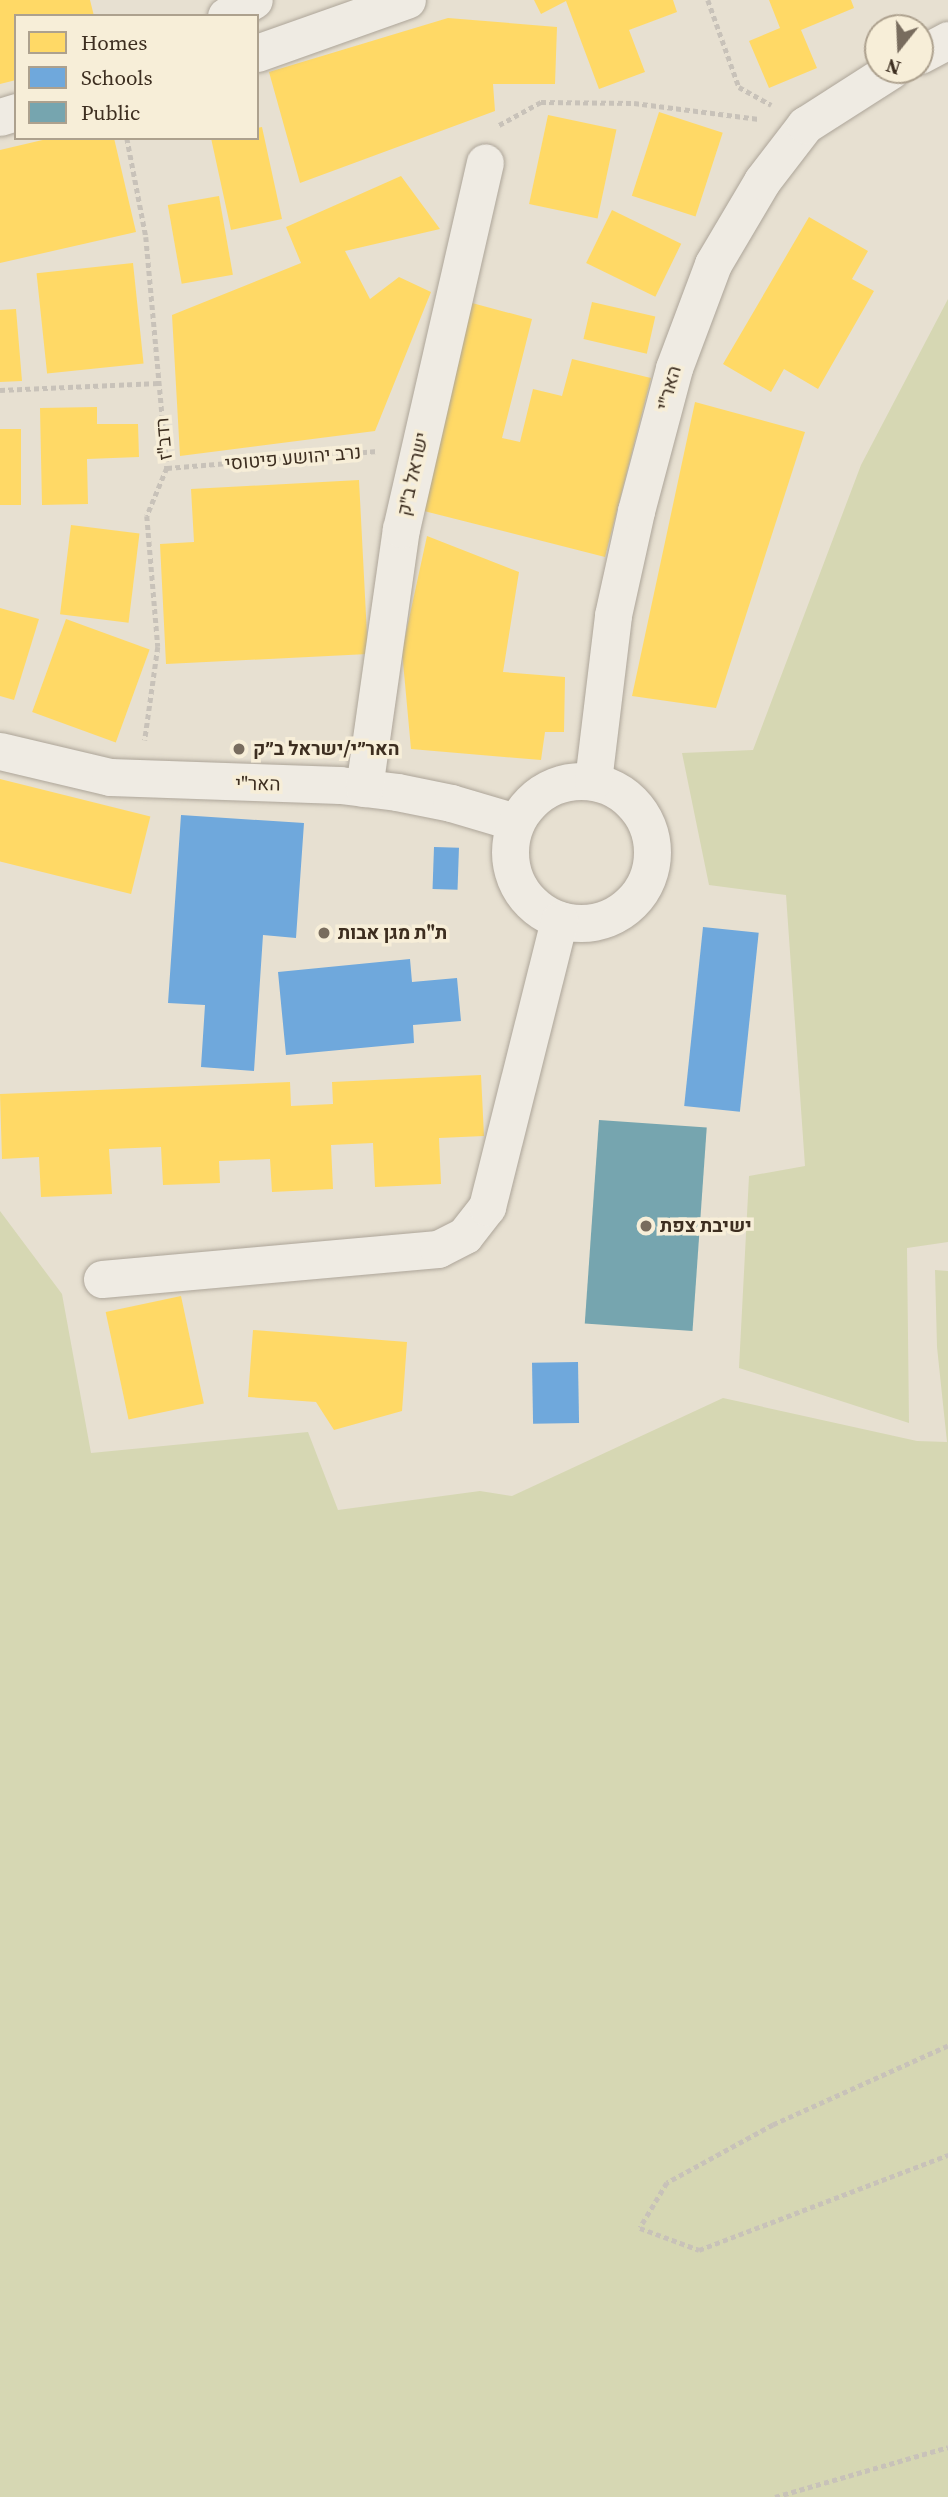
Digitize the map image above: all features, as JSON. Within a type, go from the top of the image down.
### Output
[{"type":"street","points":[[230,14],[254,0]]},
{"type":"street","points":[[259,52],[407,0]]},
{"type":"street","name":"האר\"י","points":[[593,781],[613,615],[636,511],[674,368],[713,264],[762,181],[805,125],[869,84]]},
{"type":"street","name":"ישראל ב\"ק","points":[[364,788],[390,587],[419,447],[485,163]]},
{"type":"street","name":"האר\"י","points":[[0,751],[110,777],[364,788],[451,803],[515,822]]},
{"type":"street","points":[[568,781],[593,781],[616,789],[641,812],[651,835],[652,860],[645,884],[629,904],[608,918],[584,923],[559,920],[540,910],[522,893],[511,871],[509,845],[515,822],[530,801],[545,790],[568,781]]},
{"type":"street","points":[[102,1279],[438,1249],[465,1235],[487,1207],[559,920]]},
{"type":"path","points":[[708,0],[739,86],[805,125]]},
{"type":"path","points":[[485,163],[498,125],[541,102],[634,103],[805,125]]},
{"type":"path","name":"רדב\"ז","points":[[127,140],[146,237],[167,468],[147,516],[158,647],[139,779]]},
{"type":"path","points":[[0,390],[159,383]]},
{"type":"path","name":"נרב יהושע פיטוסי","points":[[167,468],[419,447]]},
{"type":"path","points":[[948,2046],[773,2124],[667,2183],[639,2228],[699,2250],[948,2155]]},
{"type":"path","points":[[775,2497],[948,2447]]},
{"type":"green space","points":[[948,299],[948,1242],[907,1248],[909,1423],[739,1368],[749,1176],[805,1166],[786,895],[709,885],[682,753],[753,750],[861,465]]},
{"type":"green space","points":[[0,1211],[62,1294],[91,1453],[308,1432],[338,1510],[480,1491],[512,1496],[723,1398],[917,1441],[947,1442],[937,1347],[935,1270],[948,1271],[948,2497],[0,2497]]},
{"type":"building: Homes","points":[[0,0],[90,0],[94,14],[14,14],[14,80],[0,84]]},
{"type":"building: Homes","points":[[534,0],[673,0],[677,12],[629,30],[645,72],[599,89],[566,1],[541,14]]},
{"type":"building: Homes","points":[[769,0],[851,0],[854,8],[801,30],[817,68],[769,88],[749,41],[780,28]]},
{"type":"building: Homes","points":[[448,18],[557,27],[555,84],[493,84],[495,111],[300,183],[269,72]]},
{"type":"building: Homes","points":[[659,112],[723,133],[696,216],[632,196]]},
{"type":"building: Homes","points":[[548,115],[616,130],[598,219],[529,204]]},
{"type":"building: Homes","points":[[262,127],[282,219],[231,230],[211,140],[259,140],[259,128]]},
{"type":"building: Homes","points":[[42,140],[114,140],[136,232],[0,263],[0,150]]},
{"type":"building: Homes","points":[[401,176],[440,229],[345,251],[370,299],[399,277],[431,292],[375,431],[180,456],[172,315],[301,263],[286,227]]},
{"type":"building: Homes","points":[[219,196],[233,275],[182,284],[168,205]]},
{"type":"building: Homes","points":[[612,210],[681,244],[655,297],[586,263]]},
{"type":"building: Homes","points":[[809,217],[868,251],[852,279],[874,291],[818,389],[784,369],[771,392],[723,364]]},
{"type":"building: Homes","points":[[133,263],[144,363],[47,374],[37,273]]},
{"type":"building: Homes","points":[[592,302],[655,317],[647,354],[583,339]]},
{"type":"building: Homes","points":[[472,303],[532,319],[502,438],[520,442],[533,389],[562,396],[572,359],[651,378],[605,557],[420,510]]},
{"type":"building: Homes","points":[[16,309],[22,381],[0,382],[0,310]]},
{"type":"building: Homes","points":[[695,402],[805,432],[716,708],[632,696]]},
{"type":"building: Homes","points":[[97,407],[97,424],[138,424],[139,457],[87,459],[88,504],[42,505],[40,408]]},
{"type":"building: Homes","points":[[0,429],[21,429],[21,505],[0,505]]},
{"type":"building: Homes","points":[[359,480],[368,654],[166,664],[160,544],[194,542],[191,489]]},
{"type":"building: Homes","points":[[71,525],[139,533],[129,623],[60,614]]},
{"type":"building: Homes","points":[[427,536],[519,572],[503,672],[565,677],[564,732],[545,732],[541,760],[411,749],[402,651]]},
{"type":"building: Homes","points":[[0,608],[39,619],[14,700],[0,696]]},
{"type":"building: Homes","points":[[66,619],[150,649],[116,742],[32,712]]},
{"type":"building: Homes","points":[[0,779],[150,816],[131,894],[0,861]]},
{"type":"building: Homes","points":[[481,1075],[484,1136],[439,1138],[441,1184],[375,1187],[373,1143],[331,1145],[333,1189],[272,1192],[270,1159],[219,1161],[220,1183],[163,1185],[161,1147],[109,1149],[112,1194],[41,1197],[39,1157],[2,1159],[0,1094],[290,1082],[291,1106],[333,1104],[332,1082]]},
{"type":"building: Homes","points":[[181,1296],[204,1404],[129,1420],[106,1312]]},
{"type":"building: Homes","points":[[253,1330],[407,1342],[402,1411],[334,1430],[316,1402],[248,1397]]},
{"type":"building: Schools","points":[[181,815],[304,823],[296,938],[263,935],[254,1071],[201,1067],[205,1005],[168,1003]]},
{"type":"building: Schools","points":[[434,847],[459,848],[458,890],[433,889]]},
{"type":"building: Schools","points":[[703,927],[759,933],[740,1112],[684,1106]]},
{"type":"building: Schools","points":[[410,959],[412,982],[457,978],[461,1021],[413,1025],[414,1043],[286,1055],[278,972]]},
{"type":"building: Schools","points":[[578,1362],[579,1423],[533,1424],[532,1363]]},
{"type":"building: Public","name":"ישיבת צפת","points":[[599,1120],[707,1128],[693,1331],[585,1324]]},
{"type":"place","name":"האר״י/ישראל ב״ק","points":[[239,749]]},
{"type":"place","name":"ת\"ת מגן אבות","points":[[324,933]]},
{"type":"place","name":"ישיבת צפת","points":[[646,1226]]}]
